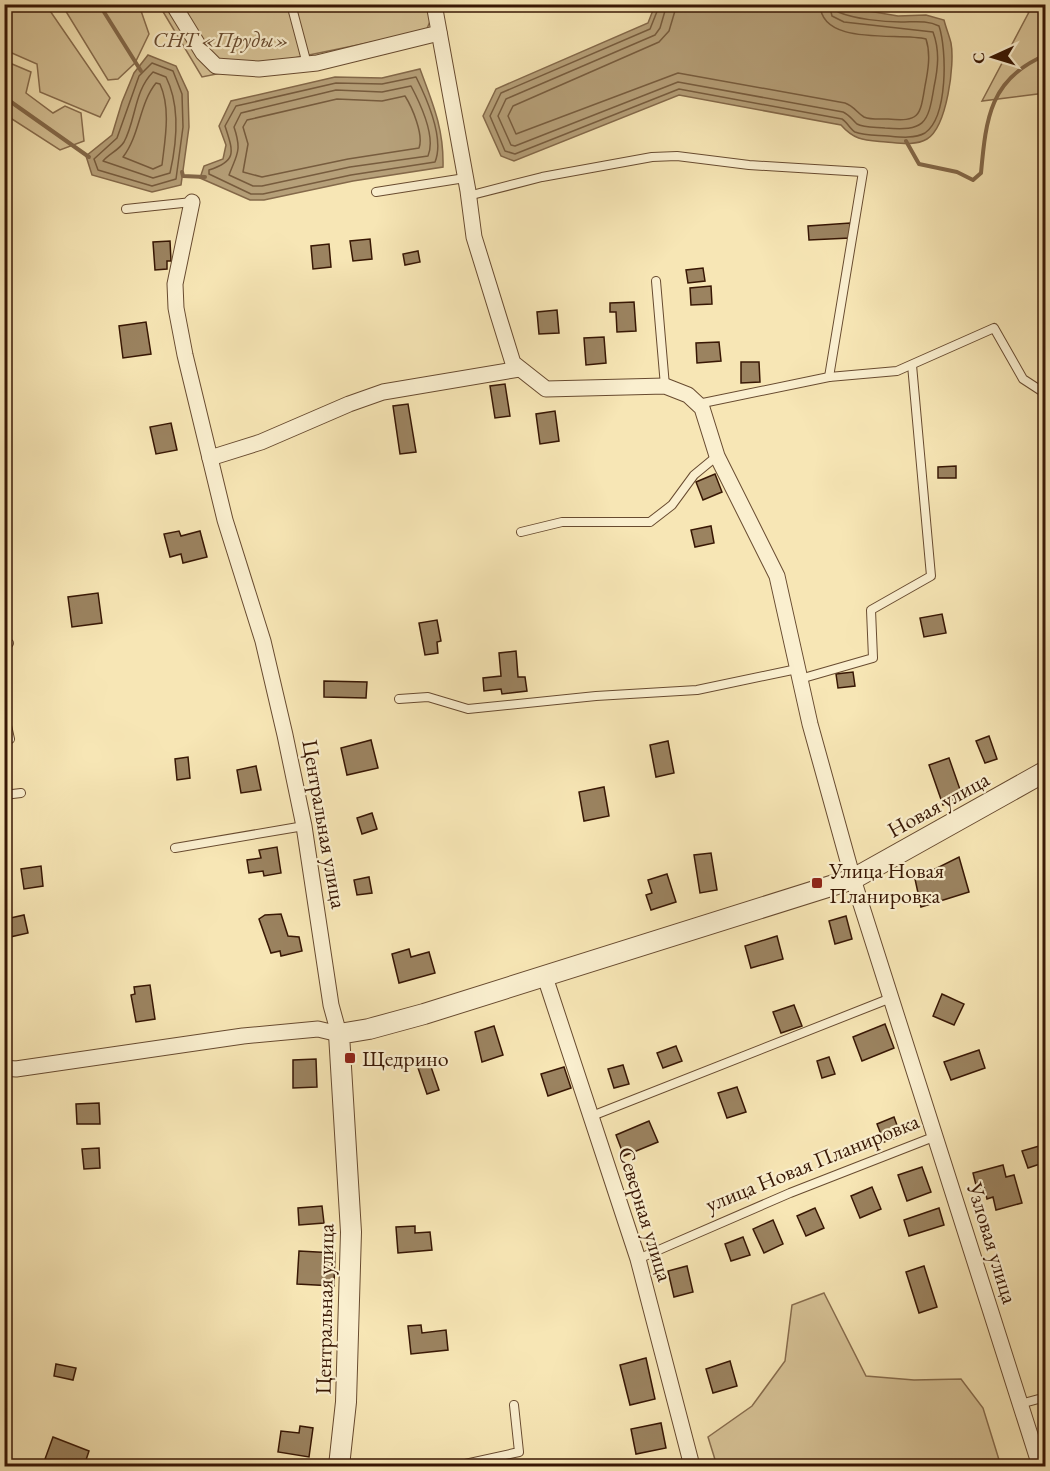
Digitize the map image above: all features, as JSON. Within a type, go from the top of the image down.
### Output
[{"type":"street","points":[[173,4],[203,53],[216,66],[259,69],[307,64],[342,58],[439,33]]},
{"type":"street","points":[[434,4],[474,237],[494,310],[513,363],[546,389],[665,386],[688,395],[698,404]]},
{"type":"street","name":"Центральная улица","points":[[192,202],[175,285],[176,308],[225,520],[263,641],[304,826],[331,1005],[339,1034],[351,1232],[346,1402],[339,1467]]},
{"type":"street","points":[[210,458],[261,442],[383,392],[519,369]]},
{"type":"street","name":"улица Новая Планировка","points":[[698,404],[702,408],[717,456],[777,576],[798,674],[853,879],[936,1136]]},
{"type":"street","name":"Новая улица","points":[[339,1034],[380,1027],[853,879],[1046,771]]},
{"type":"street","name":"Северная улица","points":[[545,977],[639,1259],[690,1466]]},
{"type":"street","points":[[4,1068],[16,1069],[243,1036],[318,1029],[339,1034]]},
{"type":"street","name":"Узловая улица","points":[[936,1136],[1040,1467]]},
{"type":"lane","points":[[291,4],[307,64]]},
{"type":"lane","points":[[468,196],[551,175],[652,157],[677,156],[749,165],[863,172],[829,377]]},
{"type":"lane","points":[[376,192],[465,178]]},
{"type":"lane","points":[[126,209],[192,202]]},
{"type":"lane","points":[[656,281],[665,386]]},
{"type":"lane","points":[[698,404],[829,377],[881,375],[912,365],[994,328],[1023,379],[1046,394]]},
{"type":"lane","points":[[399,699],[428,697],[468,709],[596,696],[697,690],[798,674],[873,658],[871,610],[931,576],[912,365]]},
{"type":"lane","points":[[522,532],[562,522],[650,522],[672,505],[694,475],[717,456]]},
{"type":"lane","points":[[4,712],[10,739]]},
{"type":"lane","points":[[4,795],[21,793]]},
{"type":"lane","points":[[175,848],[304,826]]},
{"type":"lane","points":[[592,1116],[891,998]]},
{"type":"lane","name":"улица Новая Планировка","points":[[639,1259],[790,1193],[936,1136]]},
{"type":"lane","points":[[1020,1404],[1046,1397]]},
{"type":"lane","points":[[456,1467],[519,1452],[514,1405]]},
{"type":"green space","points":[[5,4],[46,5],[110,98],[100,117],[40,92],[37,64],[5,50]]},
{"type":"green space","points":[[62,5],[139,5],[149,34],[135,63],[118,79],[108,80]]},
{"type":"green space","name":"СНТ «Пруды»","points":[[159,5],[427,5],[431,19],[426,31],[202,77]]},
{"type":"green space","points":[[999,5],[1045,5],[1045,93],[982,101],[1029,12]]},
{"type":"green space","points":[[5,61],[31,72],[26,93],[53,113],[65,106],[81,113],[84,141],[60,150],[9,117],[5,117]]},
{"type":"green space","points":[[824,1293],[866,1376],[914,1380],[961,1379],[983,1408],[1000,1463],[996,1466],[717,1466],[708,1437],[752,1406],[785,1361],[792,1305]]},
{"type":"water","points":[[655,5],[833,5],[898,16],[926,15],[944,20],[952,53],[948,94],[940,122],[927,139],[907,144],[866,140],[851,134],[841,125],[679,95],[514,161],[501,156],[483,116],[496,89],[648,23]]},
{"type":"water","points":[[148,55],[176,66],[188,92],[189,127],[181,185],[152,192],[92,175],[86,156],[112,135],[134,73]]},
{"type":"water","points":[[420,69],[440,129],[443,167],[353,181],[264,200],[250,200],[200,178],[204,166],[223,159],[226,145],[219,126],[231,101],[335,77],[382,78]]},
{"type":"building","points":[[850,223],[850,238],[809,240],[808,226]]},
{"type":"building","points":[[370,239],[372,259],[353,261],[350,241]]},
{"type":"building","points":[[170,241],[171,261],[167,261],[167,269],[155,270],[153,242]]},
{"type":"building","points":[[329,244],[331,267],[313,269],[311,246]]},
{"type":"building","points":[[418,251],[420,262],[405,265],[403,254]]},
{"type":"building","points":[[703,268],[705,281],[688,283],[686,270]]},
{"type":"building","points":[[711,286],[712,304],[691,305],[690,288]]},
{"type":"building","points":[[634,302],[636,331],[617,332],[616,312],[610,312],[610,303]]},
{"type":"building","points":[[557,310],[559,333],[539,334],[537,312]]},
{"type":"building","points":[[146,322],[151,354],[123,358],[119,326]]},
{"type":"building","points":[[604,337],[606,363],[586,365],[584,338]]},
{"type":"building","points":[[719,342],[721,361],[697,363],[696,343]]},
{"type":"building","points":[[741,362],[759,362],[760,382],[741,383]]},
{"type":"building","points":[[505,384],[510,416],[495,418],[490,386]]},
{"type":"building","points":[[408,404],[416,452],[400,454],[393,406]]},
{"type":"building","points":[[555,411],[559,441],[540,444],[536,414]]},
{"type":"building","points":[[171,423],[177,450],[156,454],[150,427]]},
{"type":"building","points":[[956,466],[956,478],[938,478],[938,467]]},
{"type":"building","points":[[715,474],[722,492],[703,500],[696,482]]},
{"type":"building","points":[[711,526],[714,543],[695,547],[691,530]]},
{"type":"building","points":[[179,531],[181,536],[200,531],[207,557],[183,563],[181,554],[170,557],[164,534]]},
{"type":"building","points":[[98,593],[102,623],[72,627],[68,597]]},
{"type":"building","points":[[942,614],[946,633],[924,637],[920,618]]},
{"type":"building","points":[[437,620],[441,641],[437,642],[438,653],[425,655],[419,623]]},
{"type":"building","points":[[516,651],[518,677],[525,677],[527,691],[502,694],[501,689],[484,691],[483,678],[501,676],[499,653]]},
{"type":"building","points":[[853,672],[855,686],[838,688],[836,674]]},
{"type":"building","points":[[324,681],[367,682],[366,698],[324,697]]},
{"type":"building","points":[[989,736],[997,759],[985,763],[976,741]]},
{"type":"building","points":[[371,740],[378,768],[347,775],[341,748]]},
{"type":"building","points":[[668,741],[674,773],[656,777],[650,745]]},
{"type":"building","points":[[188,757],[190,778],[177,780],[175,759]]},
{"type":"building","points":[[949,758],[963,798],[943,805],[929,765]]},
{"type":"building","points":[[256,766],[261,790],[241,793],[237,770]]},
{"type":"building","points":[[604,787],[609,816],[584,821],[579,792]]},
{"type":"building","points":[[372,813],[377,829],[362,834],[357,818]]},
{"type":"building","points":[[277,847],[281,873],[264,876],[263,871],[249,873],[247,860],[261,858],[259,850]]},
{"type":"building","points":[[711,853],[717,890],[700,893],[694,855]]},
{"type":"building","points":[[959,857],[969,892],[921,907],[915,879]]},
{"type":"building","points":[[41,866],[43,886],[24,889],[21,869]]},
{"type":"building","points":[[667,874],[676,902],[651,910],[646,895],[652,893],[648,880]]},
{"type":"building","points":[[369,877],[372,893],[357,895],[354,880]]},
{"type":"building","points":[[281,914],[288,936],[299,937],[302,951],[281,956],[280,951],[271,953],[259,919],[265,915]]},
{"type":"building","points":[[24,915],[28,933],[10,937],[6,919]]},
{"type":"building","points":[[846,916],[852,939],[835,944],[829,921]]},
{"type":"building","points":[[777,936],[783,959],[751,968],[745,946]]},
{"type":"building","points":[[409,949],[411,957],[429,952],[435,973],[399,983],[392,954]]},
{"type":"building","points":[[150,985],[155,1019],[136,1022],[131,995],[135,994],[134,987]]},
{"type":"building","points":[[942,994],[964,1004],[954,1025],[933,1016]]},
{"type":"building","points":[[794,1005],[802,1026],[781,1033],[773,1012]]},
{"type":"building","points":[[885,1024],[894,1048],[862,1061],[853,1037]]},
{"type":"building","points":[[494,1026],[503,1055],[482,1062],[475,1032]]},
{"type":"building","points":[[676,1046],[682,1061],[663,1068],[657,1053]]},
{"type":"building","points":[[979,1050],[985,1068],[951,1080],[944,1062]]},
{"type":"building","points":[[829,1057],[835,1074],[822,1078],[817,1061]]},
{"type":"building","points":[[316,1059],[317,1087],[293,1088],[293,1060]]},
{"type":"building","points":[[429,1061],[439,1090],[427,1094],[417,1065]]},
{"type":"building","points":[[623,1065],[629,1084],[614,1088],[608,1069]]},
{"type":"building","points":[[564,1067],[571,1088],[548,1096],[541,1074]]},
{"type":"building","points":[[737,1087],[746,1112],[727,1118],[718,1093]]},
{"type":"building","points":[[99,1103],[100,1124],[77,1124],[76,1104]]},
{"type":"building","points":[[894,1117],[901,1136],[884,1142],[877,1124]]},
{"type":"building","points":[[649,1121],[658,1142],[624,1156],[616,1135]]},
{"type":"building","points":[[1046,1144],[1046,1162],[1028,1168],[1022,1151]]},
{"type":"building","points":[[99,1148],[100,1168],[84,1169],[82,1149]]},
{"type":"building","points":[[1003,1165],[1006,1177],[1014,1175],[1022,1203],[996,1210],[993,1197],[987,1199],[984,1187],[977,1189],[973,1173]]},
{"type":"building","points":[[922,1167],[931,1192],[907,1201],[898,1175]]},
{"type":"building","points":[[872,1187],[881,1209],[860,1218],[851,1196]]},
{"type":"building","points":[[322,1206],[324,1223],[299,1225],[298,1208]]},
{"type":"building","points":[[815,1208],[824,1228],[806,1236],[797,1216]]},
{"type":"building","points":[[939,1208],[944,1225],[909,1236],[904,1220]]},
{"type":"building","points":[[773,1220],[783,1244],[764,1253],[753,1229]]},
{"type":"building","points":[[415,1226],[415,1233],[430,1232],[432,1250],[398,1253],[396,1227]]},
{"type":"building","points":[[743,1237],[750,1255],[731,1261],[725,1244]]},
{"type":"building","points":[[299,1251],[335,1253],[334,1286],[297,1284]]},
{"type":"building","points":[[687,1266],[693,1292],[674,1297],[668,1271]]},
{"type":"building","points":[[924,1266],[937,1307],[919,1313],[906,1272]]},
{"type":"building","points":[[421,1325],[422,1333],[446,1330],[448,1350],[411,1354],[408,1326]]},
{"type":"building","points":[[646,1358],[655,1399],[630,1405],[620,1365]]},
{"type":"building","points":[[730,1361],[737,1386],[713,1393],[706,1369]]},
{"type":"building","points":[[56,1364],[76,1368],[73,1380],[54,1376]]},
{"type":"building","points":[[661,1423],[666,1448],[636,1454],[631,1429]]},
{"type":"building","points":[[300,1426],[313,1428],[309,1457],[278,1452],[281,1431],[299,1433]]},
{"type":"building","points":[[53,1437],[89,1451],[84,1466],[64,1466],[45,1459]]},
{"type":"waterway","points":[[99,4],[141,71]]},
{"type":"waterway","points":[[906,141],[919,164],[957,172],[973,180],[981,173],[989,118],[1002,88],[1027,64],[1046,55]]},
{"type":"waterway","points":[[4,97],[89,157]]},
{"type":"waterway","points":[[182,172],[183,176],[205,177]]},
{"type":"place","name":"Улица Новая Планировка","points":[[817,883]]},
{"type":"place","name":"Щедрино","points":[[350,1058]]}]
